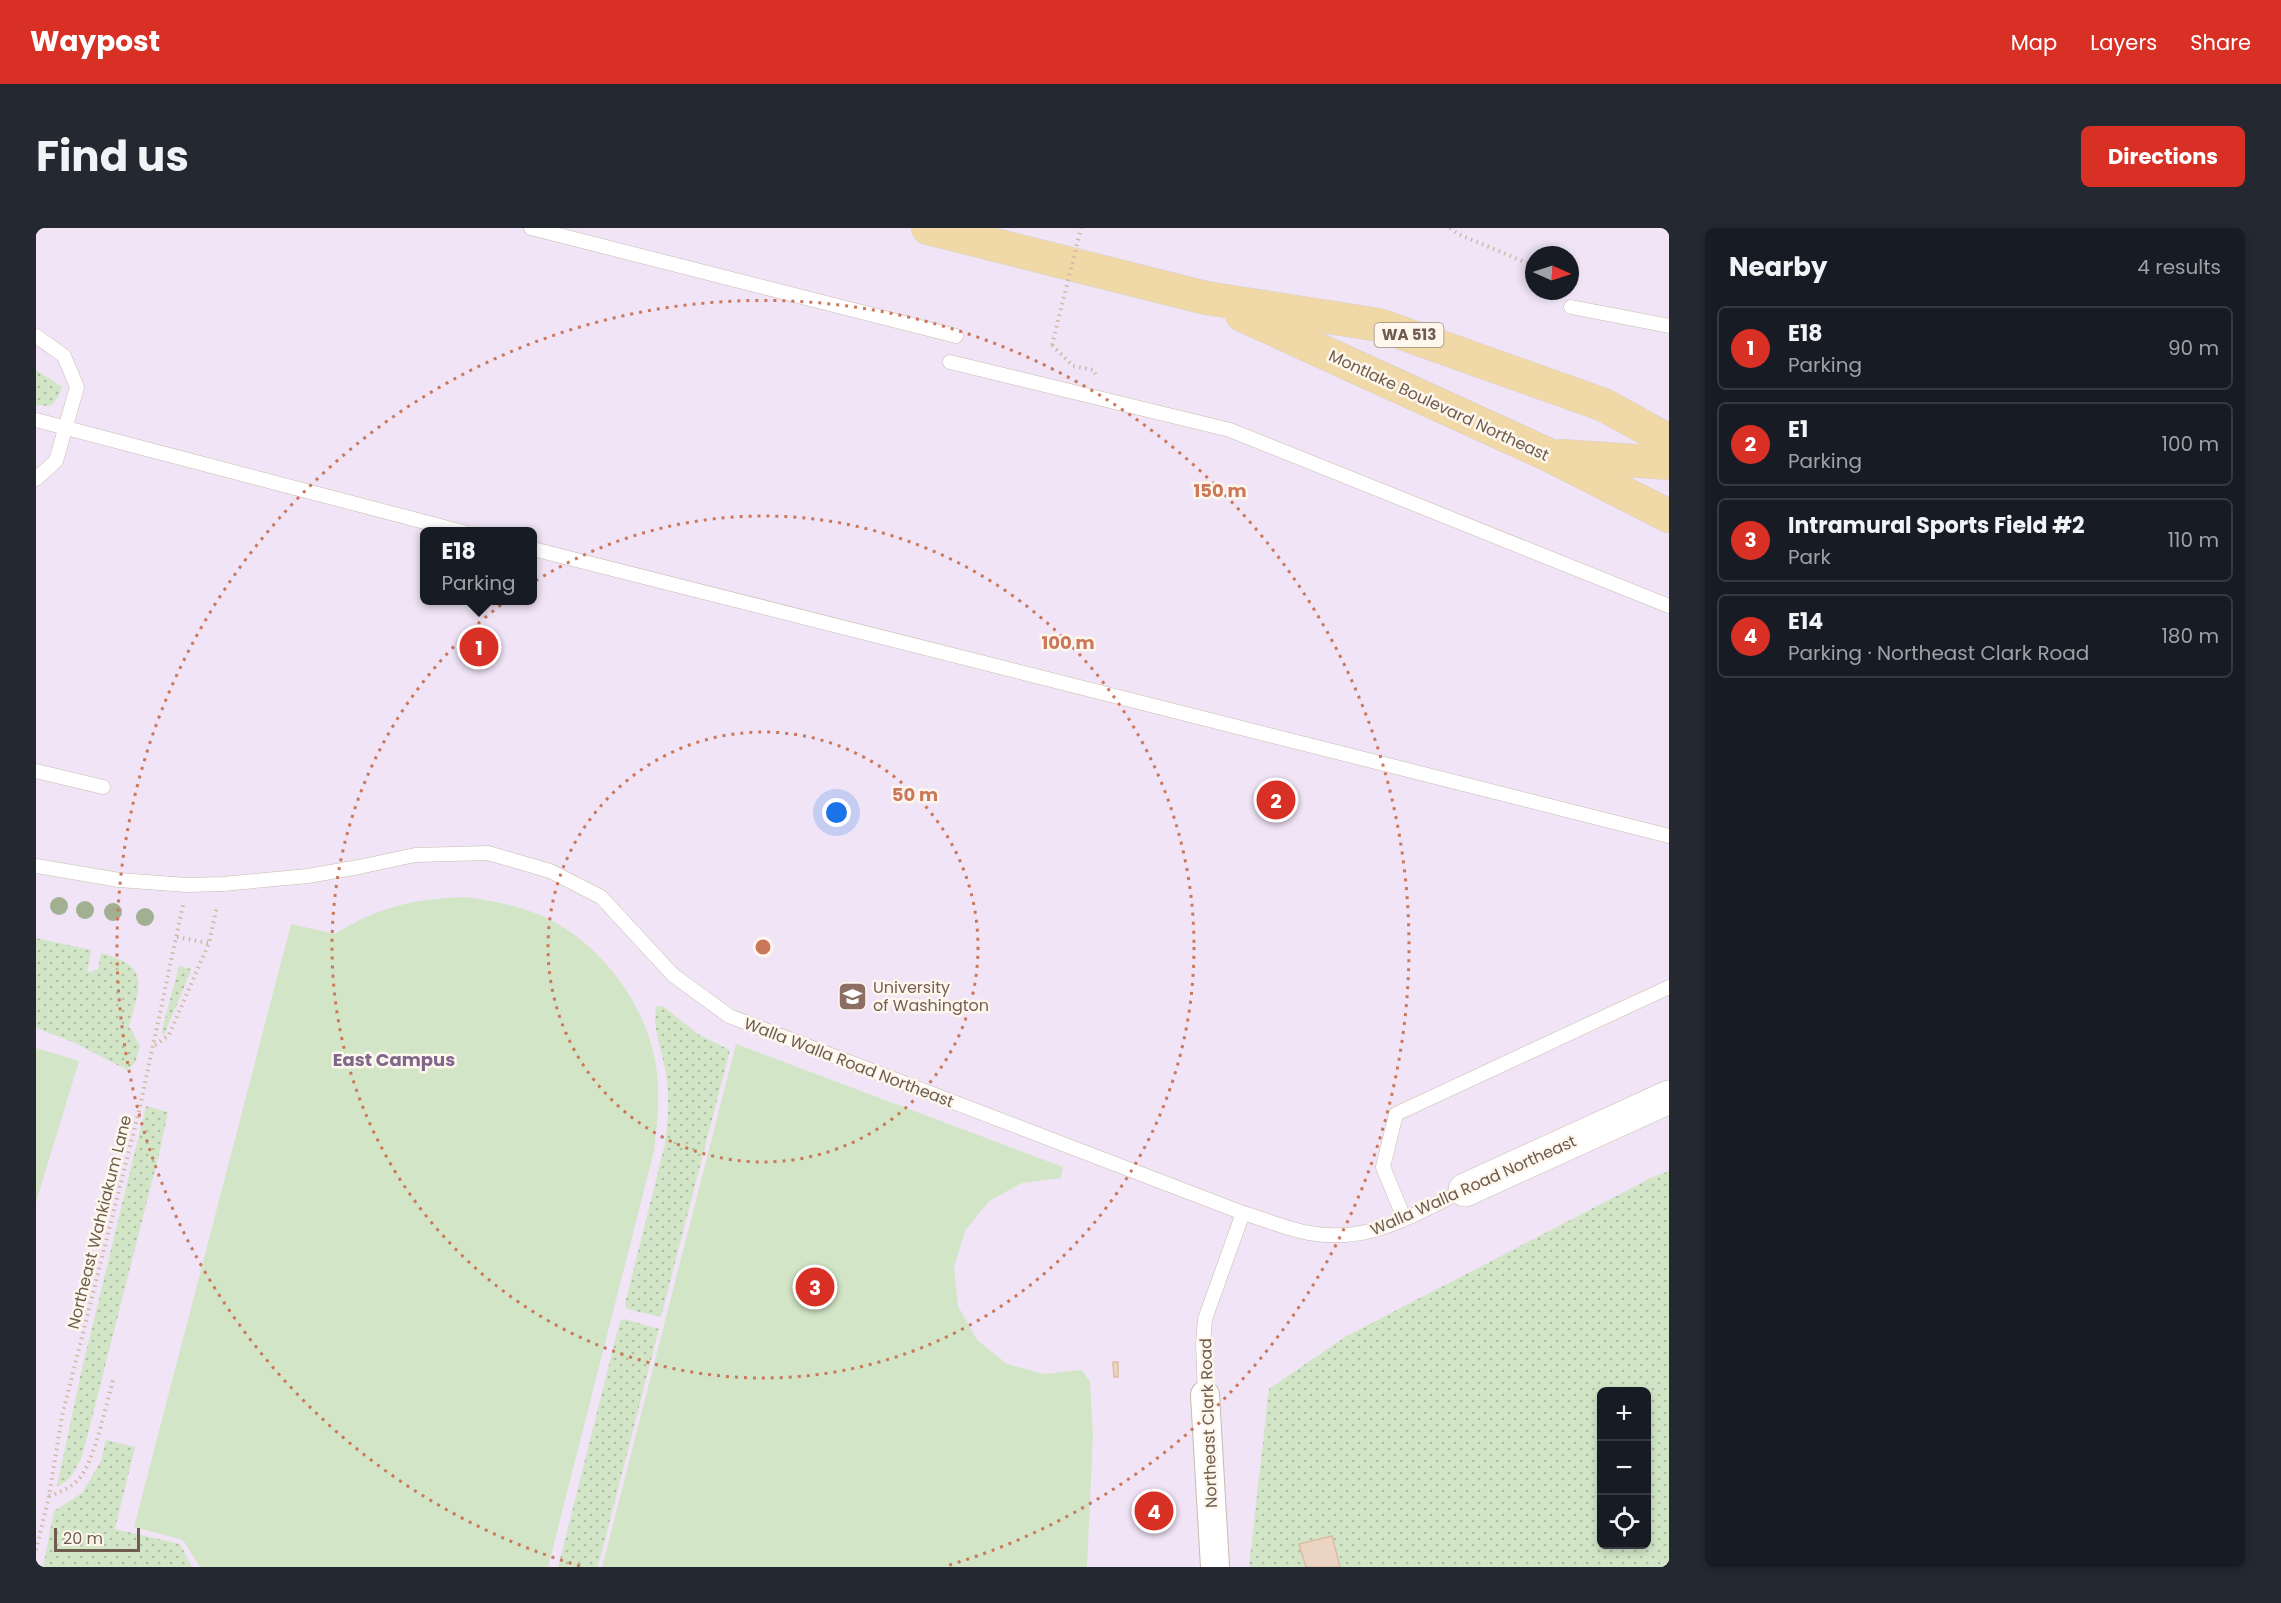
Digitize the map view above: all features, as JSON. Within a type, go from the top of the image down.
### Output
[{"type":"main road","name":"Montlake Boulevard Northeast","points":[[928,228],[1206,298],[1379,325],[1604,405],[1669,441]]},
{"type":"main road","name":"Montlake Boulevard Northeast","points":[[1206,298],[1549,455],[1669,516]]},
{"type":"main road","points":[[1604,405],[1669,416]]},
{"type":"main road","points":[[1549,455],[1669,463]]},
{"type":"street","name":"Walla Walla Road Northeast","points":[[1465,1190],[1669,1097]]},
{"type":"street","name":"Northeast Clark Road","points":[[1205,1395],[1215,1567]]},
{"type":"lane","points":[[531,228],[956,336]]},
{"type":"lane","points":[[1571,307],[1669,326]]},
{"type":"lane","points":[[36,336],[64,356],[77,387],[56,462],[36,479]]},
{"type":"lane","points":[[950,362],[1230,430],[1669,606]]},
{"type":"lane","points":[[36,420],[447,527]]},
{"type":"lane","points":[[537,550],[1669,836]]},
{"type":"lane","points":[[36,771],[103,787]]},
{"type":"lane","name":"Walla Walla Road Northeast","points":[[36,866],[119,880],[187,885],[223,884],[308,876],[415,855],[488,853],[550,871],[601,897],[673,975],[729,1016],[1243,1213],[1306,1233],[1329,1236],[1367,1233],[1383,1229],[1465,1190]]},
{"type":"lane","points":[[1404,1218],[1383,1167],[1396,1114],[1669,987]]},
{"type":"lane","name":"Northeast Clark Road","points":[[1205,1395],[1203,1343],[1205,1319],[1243,1213]]},
{"type":"path","points":[[1081,228],[1052,345],[1073,366],[1094,370]]},
{"type":"path","points":[[1450,228],[1458,234],[1525,262]]},
{"type":"path","name":"Northeast Wahkiakum Lane","points":[[36,1550],[49,1496],[62,1416],[107,1245],[154,1045],[185,898]]},
{"type":"path","points":[[154,1045],[169,1035],[209,944],[218,906]]},
{"type":"path","points":[[177,937],[209,944]]},
{"type":"path","points":[[49,1496],[58,1493],[79,1479],[94,1448],[114,1377]]},
{"type":"shaded area","name":"University of Washington","points":[[36,228],[1669,228],[1669,1567],[36,1567]]},
{"type":"green space","points":[[36,370],[62,387],[51,406],[36,405]]},
{"type":"green space","points":[[466,897],[533,912],[564,928],[584,942],[619,980],[633,1002],[644,1025],[657,1073],[658,1102],[654,1151],[548,1567],[200,1567],[183,1540],[134,1527],[291,924],[335,934],[351,924],[398,906],[414,902]]},
{"type":"green space","points":[[36,938],[91,950],[87,973],[98,969],[101,953],[117,958],[135,971],[138,988],[129,1026],[140,1046],[135,1063],[127,1070],[73,1042],[36,1028]]},
{"type":"green space","points":[[179,966],[191,969],[164,1035],[162,1030]]},
{"type":"green space","points":[[663,1006],[699,1035],[730,1050],[661,1317],[627,1309],[625,1304],[665,1144],[668,1093],[655,1016],[656,1007]]},
{"type":"green space","points":[[736,1044],[1063,1167],[1061,1178],[1022,1183],[989,1201],[965,1231],[954,1268],[958,1306],[977,1340],[1007,1364],[1044,1374],[1082,1370],[1090,1382],[1093,1434],[1087,1567],[602,1567]]},
{"type":"green space","points":[[36,1048],[79,1061],[36,1202]]},
{"type":"green space","points":[[146,1106],[168,1112],[160,1150],[82,1457],[69,1478],[57,1486],[81,1373]]},
{"type":"green space","points":[[1669,1171],[1669,1567],[1249,1567],[1269,1389],[1345,1337],[1651,1178]]},
{"type":"green space","points":[[624,1319],[659,1329],[598,1567],[558,1567],[620,1321]]},
{"type":"green space","points":[[106,1440],[135,1447],[115,1529],[180,1544],[192,1567],[43,1567],[54,1511],[82,1493],[101,1461]]},
{"type":"building","points":[[1113,1362],[1118,1362],[1118,1377],[1114,1377]]},
{"type":"building","points":[[1332,1536],[1340,1567],[1306,1567],[1299,1544]]},
{"type":"place","name":"E18","points":[[479,647]]},
{"type":"place","name":"E1","points":[[1276,800]]},
{"type":"place","name":"University of Washington","points":[[852,996]]},
{"type":"place","name":"Intramural Sports Field #2","points":[[815,1287]]},
{"type":"place","name":"E14","points":[[1154,1511]]},
{"type":"district","name":"East Campus","points":[[394,1060]]}]
